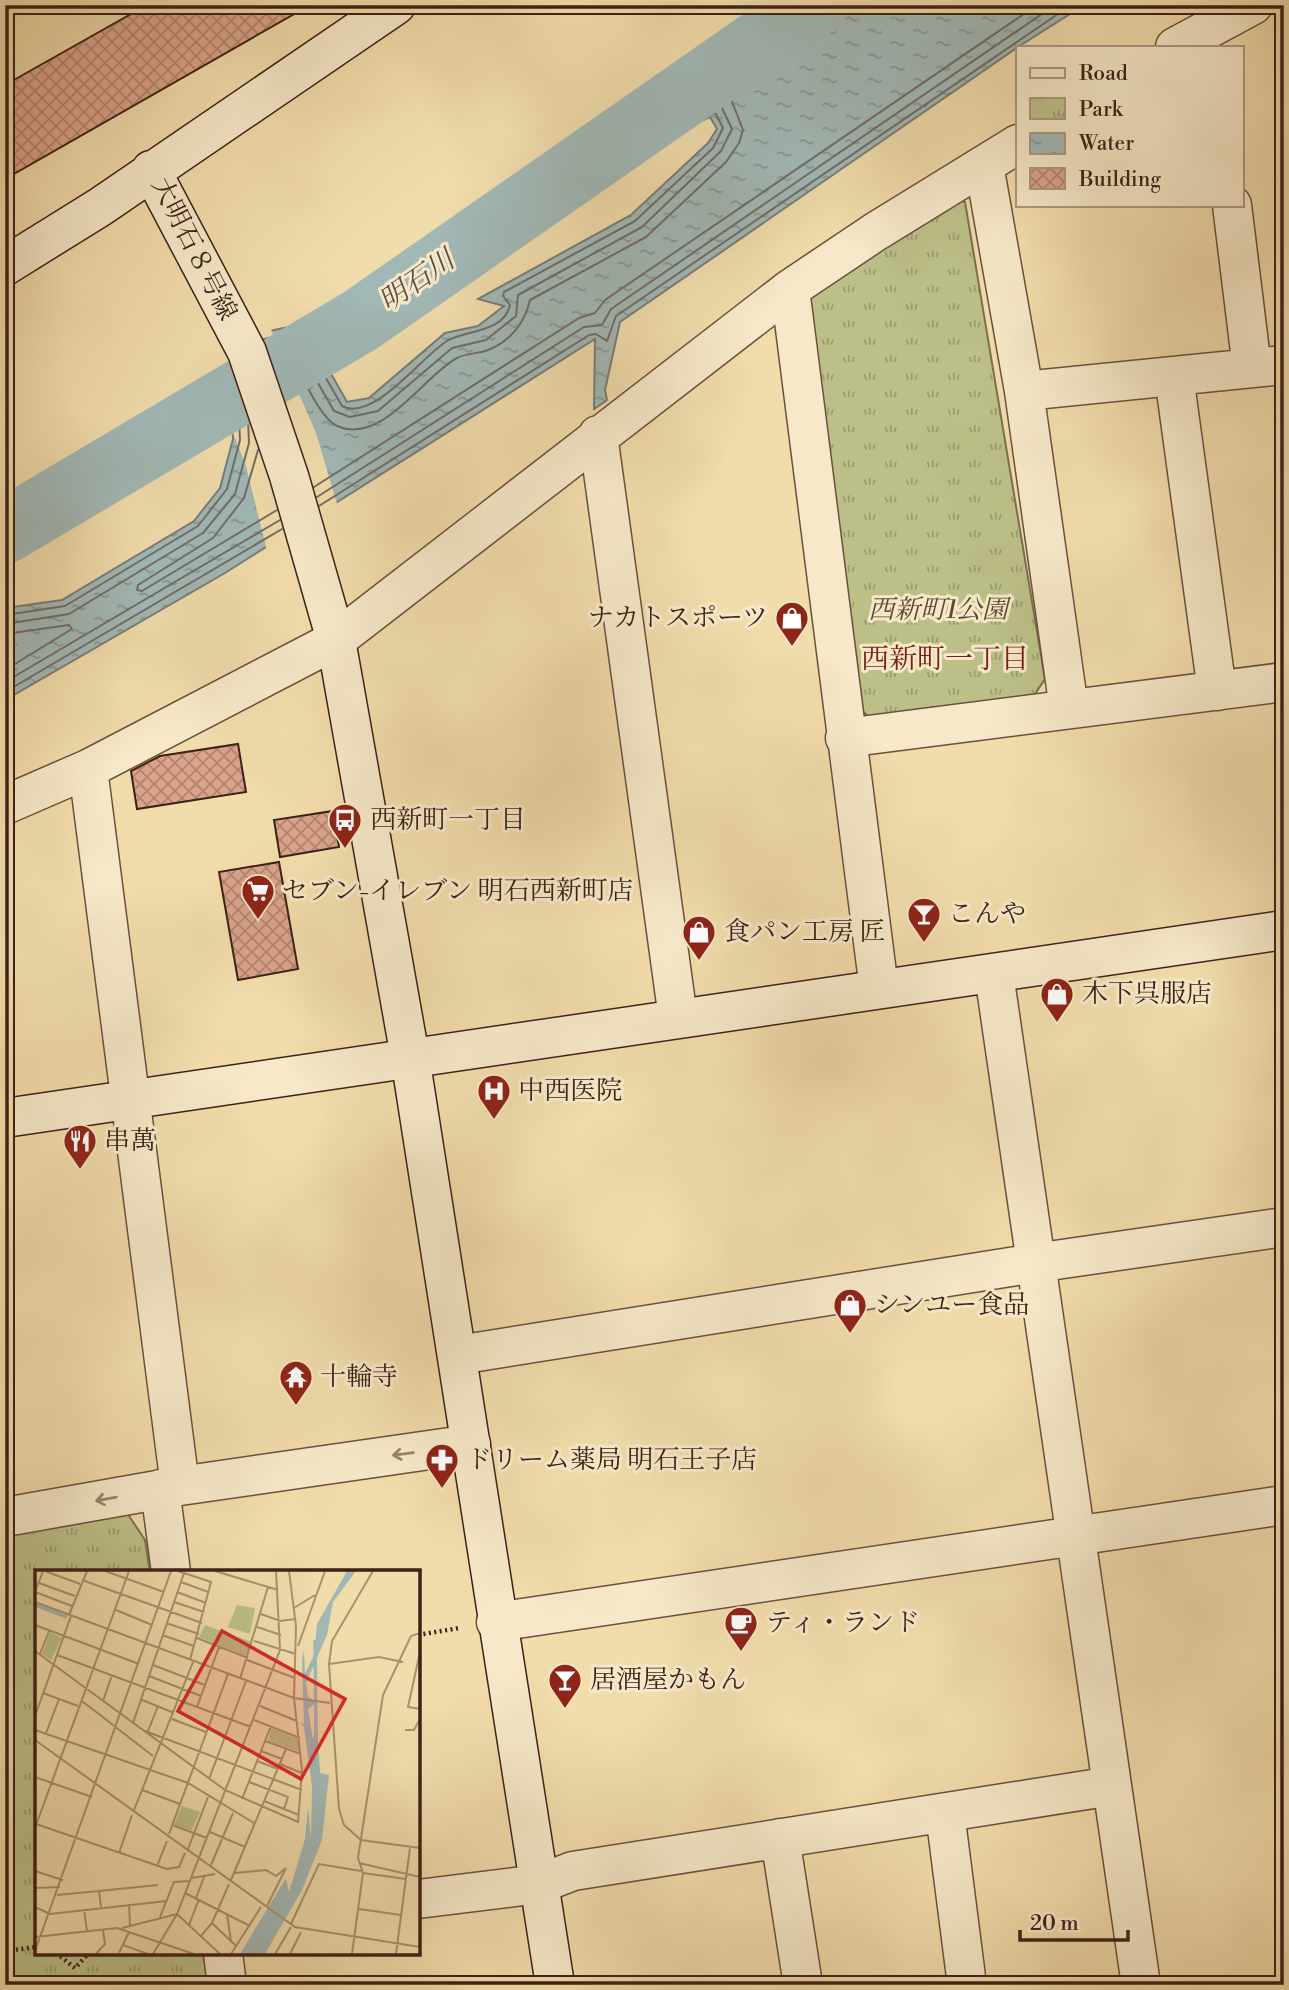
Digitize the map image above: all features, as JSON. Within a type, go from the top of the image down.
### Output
[{"type":"street","name":"大明石８号線","points":[[396,5],[151,170],[247,352],[289,476],[331,624],[411,1057],[458,1355],[496,1622],[555,1985]]},
{"type":"street","points":[[1179,46],[1211,38],[1253,5]]},
{"type":"street","points":[[5,805],[88,769],[331,624],[598,435],[790,289],[875,232],[1016,145]]},
{"type":"street","points":[[984,165],[1024,391],[1069,709]]},
{"type":"street","points":[[5,266],[100,207],[151,170]]},
{"type":"street","points":[[1024,391],[1268,366],[1232,206]]},
{"type":"street","points":[[790,289],[879,989]]},
{"type":"street","points":[[1174,376],[1217,691]]},
{"type":"street","points":[[598,435],[678,1018]]},
{"type":"street","points":[[845,738],[1284,682]]},
{"type":"street","points":[[88,769],[129,1099],[170,1488],[171,1570]]},
{"type":"street","points":[[5,1118],[1284,930]]},
{"type":"street","points":[[994,974],[1141,1985]]},
{"type":"street","points":[[458,1355],[1035,1263],[1284,1227]]},
{"type":"street","points":[[5,1517],[170,1488],[471,1444]]},
{"type":"street","points":[[496,1622],[1284,1505]]},
{"type":"street","points":[[420,1899],[538,1884],[573,1871],[1112,1786]]},
{"type":"street","points":[[945,1813],[967,1985]]},
{"type":"street","points":[[780,1838],[803,1985]]},
{"type":"street","points":[[223,1955],[227,1985]]},
{"type":"path","points":[[5,1951],[35,1947]]},
{"type":"path","points":[[59,1955],[75,1968],[87,1955]]},
{"type":"green space","name":"西新町1公園","points":[[950,197],[965,202],[1045,679],[1031,700],[869,717],[855,704],[805,299]]},
{"type":"green space","points":[[127,1513],[145,1540],[150,1570],[35,1570],[35,1955],[203,1955],[208,1985],[5,1985],[5,1533]]},
{"type":"water","points":[[768,5],[1084,5],[1016,46],[620,322],[605,390],[607,400],[594,409],[595,339],[225,573],[5,700],[5,608],[62,600],[194,521],[220,488],[233,439],[229,378],[244,336],[303,324],[347,402],[369,398],[445,333],[478,326],[504,306],[478,299],[631,215],[708,143],[717,129],[710,117],[598,163],[521,177],[518,173],[676,88],[722,73]]},
{"type":"pier","points":[[270,327],[316,433],[338,507],[267,551],[246,466],[229,423],[226,378],[228,352],[242,333]]},
{"type":"building","points":[[147,5],[310,5],[5,179],[5,85]]},
{"type":"building","points":[[238,744],[246,792],[137,809],[131,771],[160,756]]},
{"type":"building","points":[[333,811],[339,847],[280,857],[274,820]]},
{"type":"building","name":"セブン-イレブン 明石西新町店","points":[[279,862],[298,969],[238,980],[219,872]]},
{"type":"waterway","name":"明石川","points":[[5,531],[361,320],[813,5]]},
{"type":"place","name":"ナカトスポーツ","points":[[792,648]]},
{"type":"place","name":"西新町一丁目","points":[[345,850]]},
{"type":"place","name":"セブン-イレブン 明石西新町店","points":[[258,921]]},
{"type":"place","name":"こんや","points":[[924,944]]},
{"type":"place","name":"食パン工房 匠","points":[[699,962]]},
{"type":"place","name":"木下呉服店","points":[[1057,1024]]},
{"type":"place","name":"中西医院","points":[[494,1121]]},
{"type":"place","name":"串萬","points":[[80,1171]]},
{"type":"place","name":"シンユー食品","points":[[850,1335]]},
{"type":"place","name":"十輪寺","points":[[296,1407]]},
{"type":"place","name":"ドリーム薬局 明石王子店","points":[[442,1490]]},
{"type":"place","name":"ティ・ランド","points":[[741,1653]]},
{"type":"place","name":"居酒屋かもん","points":[[565,1710]]},
{"type":"district","name":"西新町一丁目","points":[[945,659]]}]
